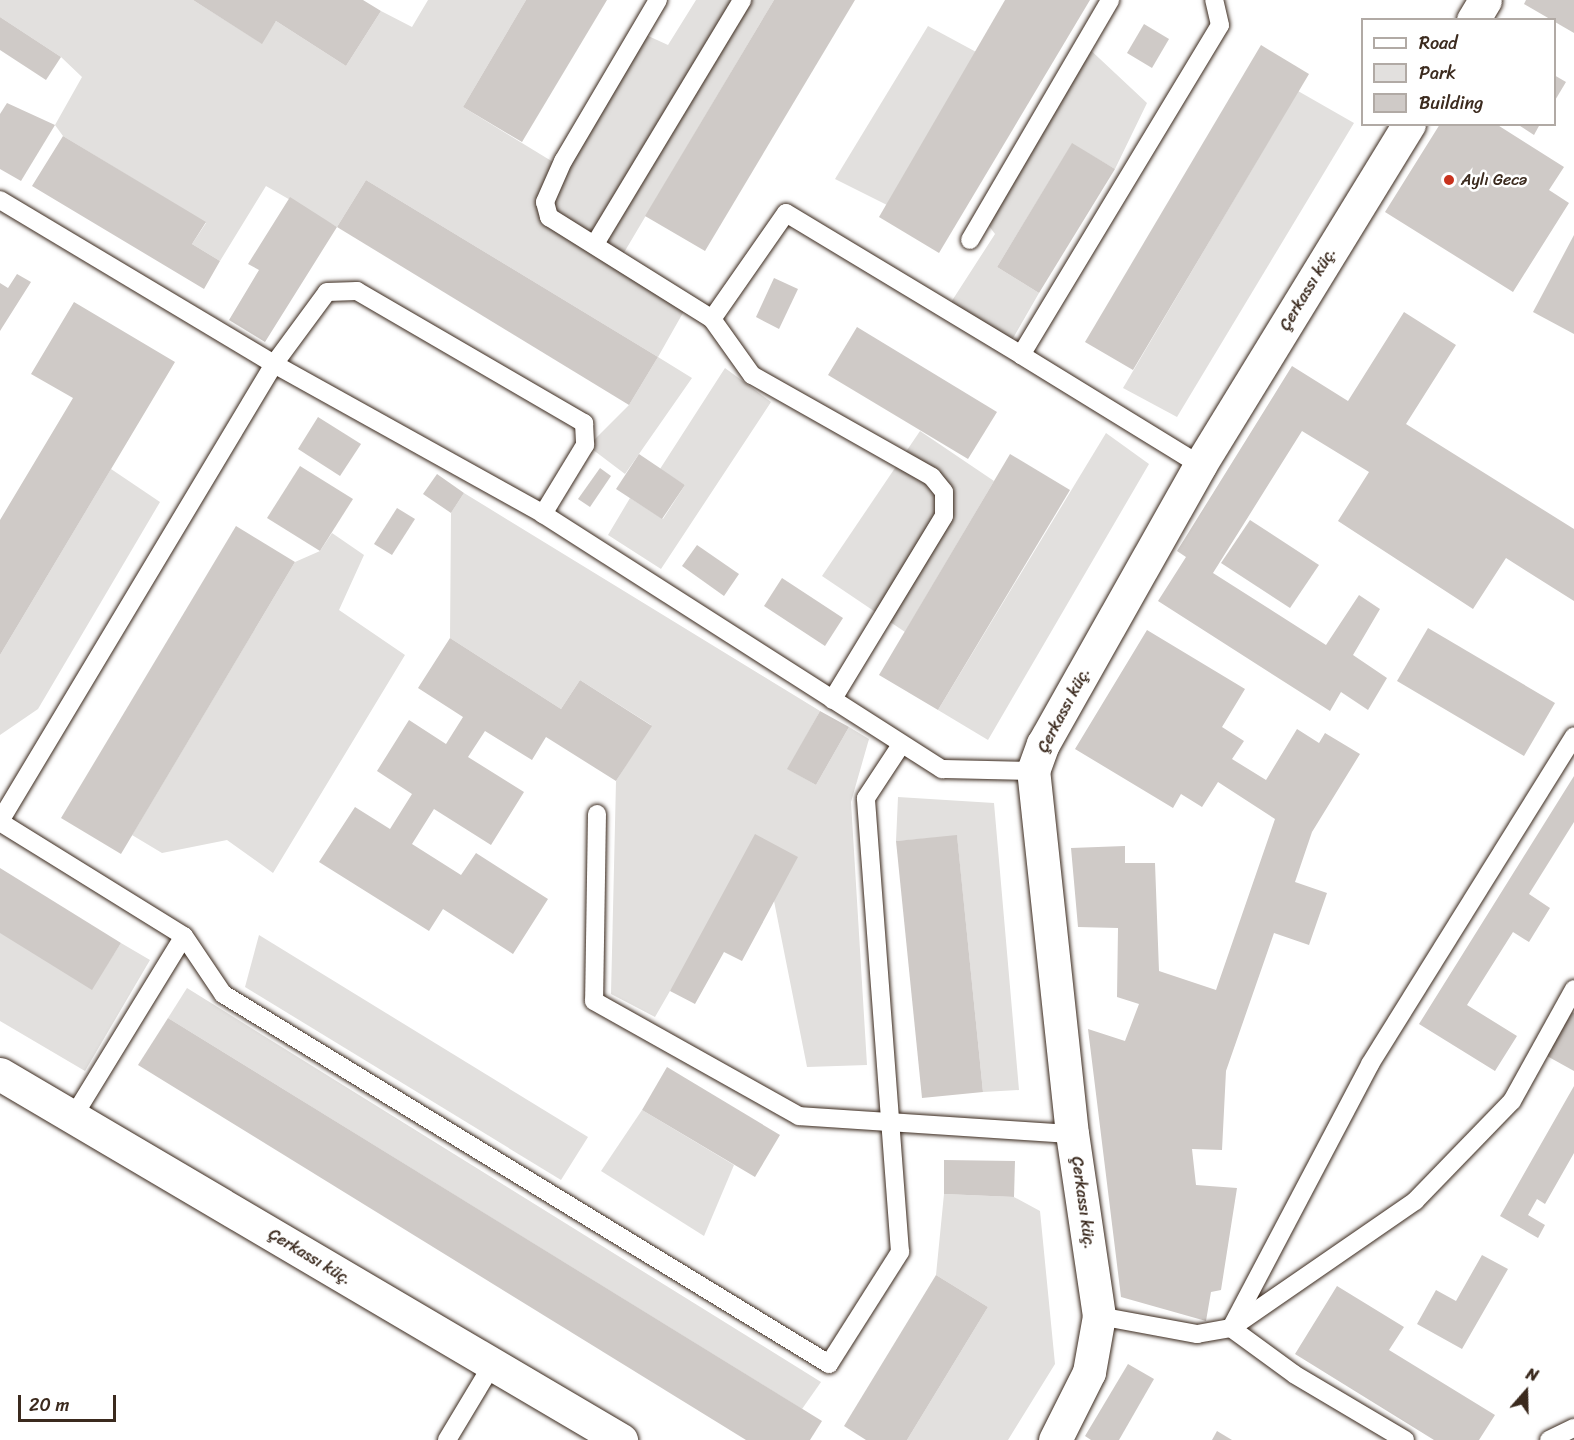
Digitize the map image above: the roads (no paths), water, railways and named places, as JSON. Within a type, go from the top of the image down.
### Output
[{"type":"street","points":[[1474,18],[1485,0]]},
{"type":"street","name":"Çerkassı küç.","points":[[1055,1440],[1089,1372],[1099,1316],[1072,1134],[1033,771],[1200,465],[1408,126]]},
{"type":"street","name":"Çerkassı küç.","points":[[0,1074],[621,1440]]},
{"type":"lane","points":[[658,0],[545,202],[549,217],[712,320],[752,375],[932,477],[944,492],[944,516],[831,700]]},
{"type":"lane","points":[[595,244],[742,0]]},
{"type":"lane","points":[[970,240],[1110,0]]},
{"type":"lane","points":[[1021,356],[1220,25],[1214,0]]},
{"type":"lane","points":[[0,200],[274,364],[543,514],[901,745],[942,769],[963,773],[1033,771]]},
{"type":"lane","points":[[712,320],[786,213],[1200,465]]},
{"type":"lane","points":[[543,514],[585,445],[584,423],[357,291],[341,289],[317,299],[274,364],[0,821],[184,936],[223,994],[829,1364],[900,1252],[866,798],[901,745]]},
{"type":"lane","points":[[1231,1328],[1370,1064],[1574,736]]},
{"type":"lane","points":[[597,814],[594,1001],[799,1116],[890,1125],[1072,1134]]},
{"type":"lane","points":[[73,1118],[184,936]]},
{"type":"lane","points":[[1099,1316],[1197,1334],[1231,1328],[1414,1201],[1512,1101],[1574,989]]},
{"type":"lane","points":[[1231,1328],[1294,1374],[1406,1440]]},
{"type":"lane","points":[[447,1440],[492,1365]]},
{"type":"lane","points":[[1549,1440],[1574,1428]]},
{"type":"place","name":"Aylı Gecə","points":[[1449,180]]}]
